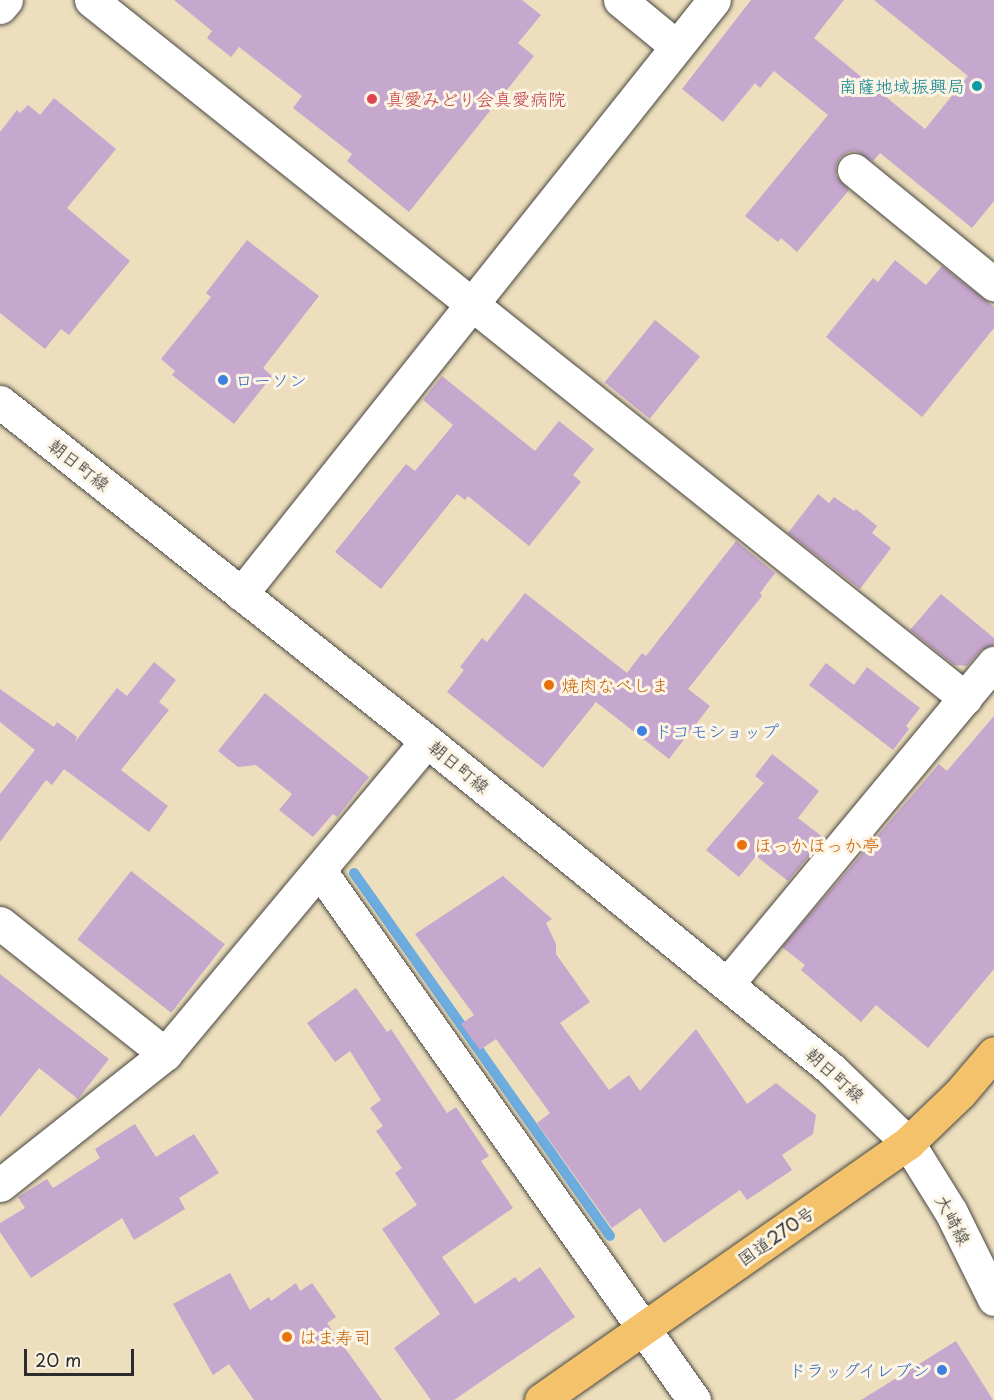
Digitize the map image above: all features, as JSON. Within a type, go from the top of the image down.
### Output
[{"type":"highway","name":"国道270号","points":[[541,1400],[646,1329],[908,1143],[960,1093],[994,1053]]},
{"type":"street","points":[[0,7],[6,0]]},
{"type":"street","points":[[91,0],[965,698]]},
{"type":"street","points":[[620,0],[676,46]]},
{"type":"street","points":[[241,594],[714,0]]},
{"type":"street","points":[[854,170],[994,284]]},
{"type":"street","name":"朝日町線","points":[[0,402],[728,983],[831,1069],[908,1143]]},
{"type":"street","points":[[728,983],[994,663]]},
{"type":"street","points":[[0,1185],[165,1054],[427,741]]},
{"type":"street","points":[[320,871],[694,1400]]},
{"type":"street","points":[[0,923],[165,1054]]},
{"type":"street","name":"大崎線","points":[[908,1143],[951,1212],[994,1299]]},
{"type":"building","name":"真愛みどり会真愛病院","points":[[174,0],[522,0],[541,15],[518,43],[534,56],[409,212],[347,161],[352,154],[293,108],[302,96],[239,47],[231,57],[207,38],[212,31]]},
{"type":"building","points":[[751,0],[844,0],[814,38],[925,129],[968,76],[874,0],[994,0],[994,201],[972,228],[880,153],[873,161],[856,151],[848,152],[840,158],[836,166],[836,176],[849,190],[797,252],[781,238],[778,242],[745,216],[828,115],[774,71],[760,88],[755,83],[723,122],[682,89]]},
{"type":"building","points":[[54,98],[116,149],[67,208],[130,261],[69,335],[61,329],[45,349],[0,313],[0,132],[17,110],[20,113],[28,105],[40,115]]},
{"type":"building","points":[[247,240],[319,296],[263,368],[272,376],[234,424],[172,375],[175,371],[161,359],[211,297],[206,293]]},
{"type":"building","points":[[895,260],[926,285],[942,266],[994,307],[994,328],[922,417],[826,337],[873,278],[878,282]]},
{"type":"building","points":[[655,320],[700,357],[650,419],[605,382]]},
{"type":"building","points":[[442,376],[535,451],[559,421],[594,449],[573,475],[581,482],[529,546],[468,496],[465,500],[457,494],[381,589],[335,552],[406,464],[415,471],[453,425],[423,400]]},
{"type":"building","points":[[818,494],[829,503],[834,497],[854,511],[856,509],[877,526],[872,533],[891,548],[860,589],[788,533]]},
{"type":"building","points":[[736,541],[775,573],[760,593],[762,596],[688,689],[710,706],[669,759],[596,702],[543,768],[447,692],[464,670],[460,667],[482,638],[487,642],[525,593],[627,673],[642,653],[646,656]]},
{"type":"building","points":[[941,594],[994,638],[994,645],[980,651],[967,666],[954,665],[910,630]]},
{"type":"building","points":[[154,662],[176,680],[159,702],[169,710],[121,770],[168,806],[149,832],[64,769],[52,785],[46,780],[0,842],[0,794],[35,750],[0,722],[0,689],[54,727],[57,722],[77,737],[75,742],[117,688],[127,696]]},
{"type":"building","points":[[826,663],[854,685],[867,667],[920,708],[906,726],[909,729],[893,750],[809,685]]},
{"type":"building","points":[[265,693],[369,777],[337,817],[333,814],[313,837],[279,810],[292,794],[256,765],[238,767],[218,751]]},
{"type":"building","points":[[994,716],[994,969],[928,1048],[876,1005],[861,1022],[801,970],[805,965],[782,947],[939,764],[947,771]]},
{"type":"building","points":[[772,754],[819,791],[798,818],[824,838],[788,881],[756,856],[739,877],[706,850],[764,783],[755,776]]},
{"type":"building","points":[[131,871],[225,944],[171,1013],[77,940]]},
{"type":"building","points":[[503,876],[552,919],[546,923],[556,944],[556,954],[590,1002],[560,1023],[609,1090],[629,1075],[640,1091],[696,1029],[747,1104],[776,1083],[816,1115],[813,1134],[782,1155],[792,1170],[747,1200],[740,1190],[664,1243],[640,1208],[612,1228],[537,1123],[550,1113],[496,1039],[480,1050],[461,1024],[474,1015],[415,934]]},
{"type":"building","points":[[0,974],[109,1059],[78,1099],[39,1068],[0,1117]]},
{"type":"building","points":[[356,988],[387,1032],[391,1029],[447,1113],[456,1107],[489,1156],[481,1161],[513,1208],[442,1257],[475,1304],[515,1277],[519,1282],[540,1267],[575,1317],[454,1400],[431,1400],[394,1348],[440,1314],[382,1229],[417,1205],[395,1173],[402,1168],[376,1131],[383,1126],[370,1108],[381,1100],[350,1051],[335,1062],[307,1023]]},
{"type":"building","points":[[135,1124],[156,1157],[194,1134],[219,1173],[179,1198],[185,1209],[134,1240],[122,1218],[31,1278],[0,1232],[0,1223],[25,1208],[18,1197],[47,1179],[53,1188],[100,1158],[95,1149]]},
{"type":"building","name":"はま寿司","points":[[230,1273],[250,1310],[269,1297],[271,1301],[296,1283],[300,1291],[312,1283],[336,1317],[327,1323],[382,1400],[254,1400],[229,1364],[213,1375],[173,1304]]},
{"type":"building","name":"ドラッグイレブン","points":[[956,1341],[993,1400],[861,1400]]},
{"type":"waterway","points":[[354,873],[610,1236]]},
{"type":"place","name":"南薩地域振興局","points":[[977,86]]},
{"type":"place","name":"真愛みどり会真愛病院","points":[[372,99]]},
{"type":"place","name":"ローソン","points":[[223,380]]},
{"type":"place","name":"焼肉なべしま","points":[[549,685]]},
{"type":"place","name":"ドコモショップ","points":[[642,731]]},
{"type":"place","name":"ほっかほっか亭","points":[[742,845]]},
{"type":"place","name":"はま寿司","points":[[287,1337]]},
{"type":"place","name":"ドラッグイレブン","points":[[942,1370]]}]
